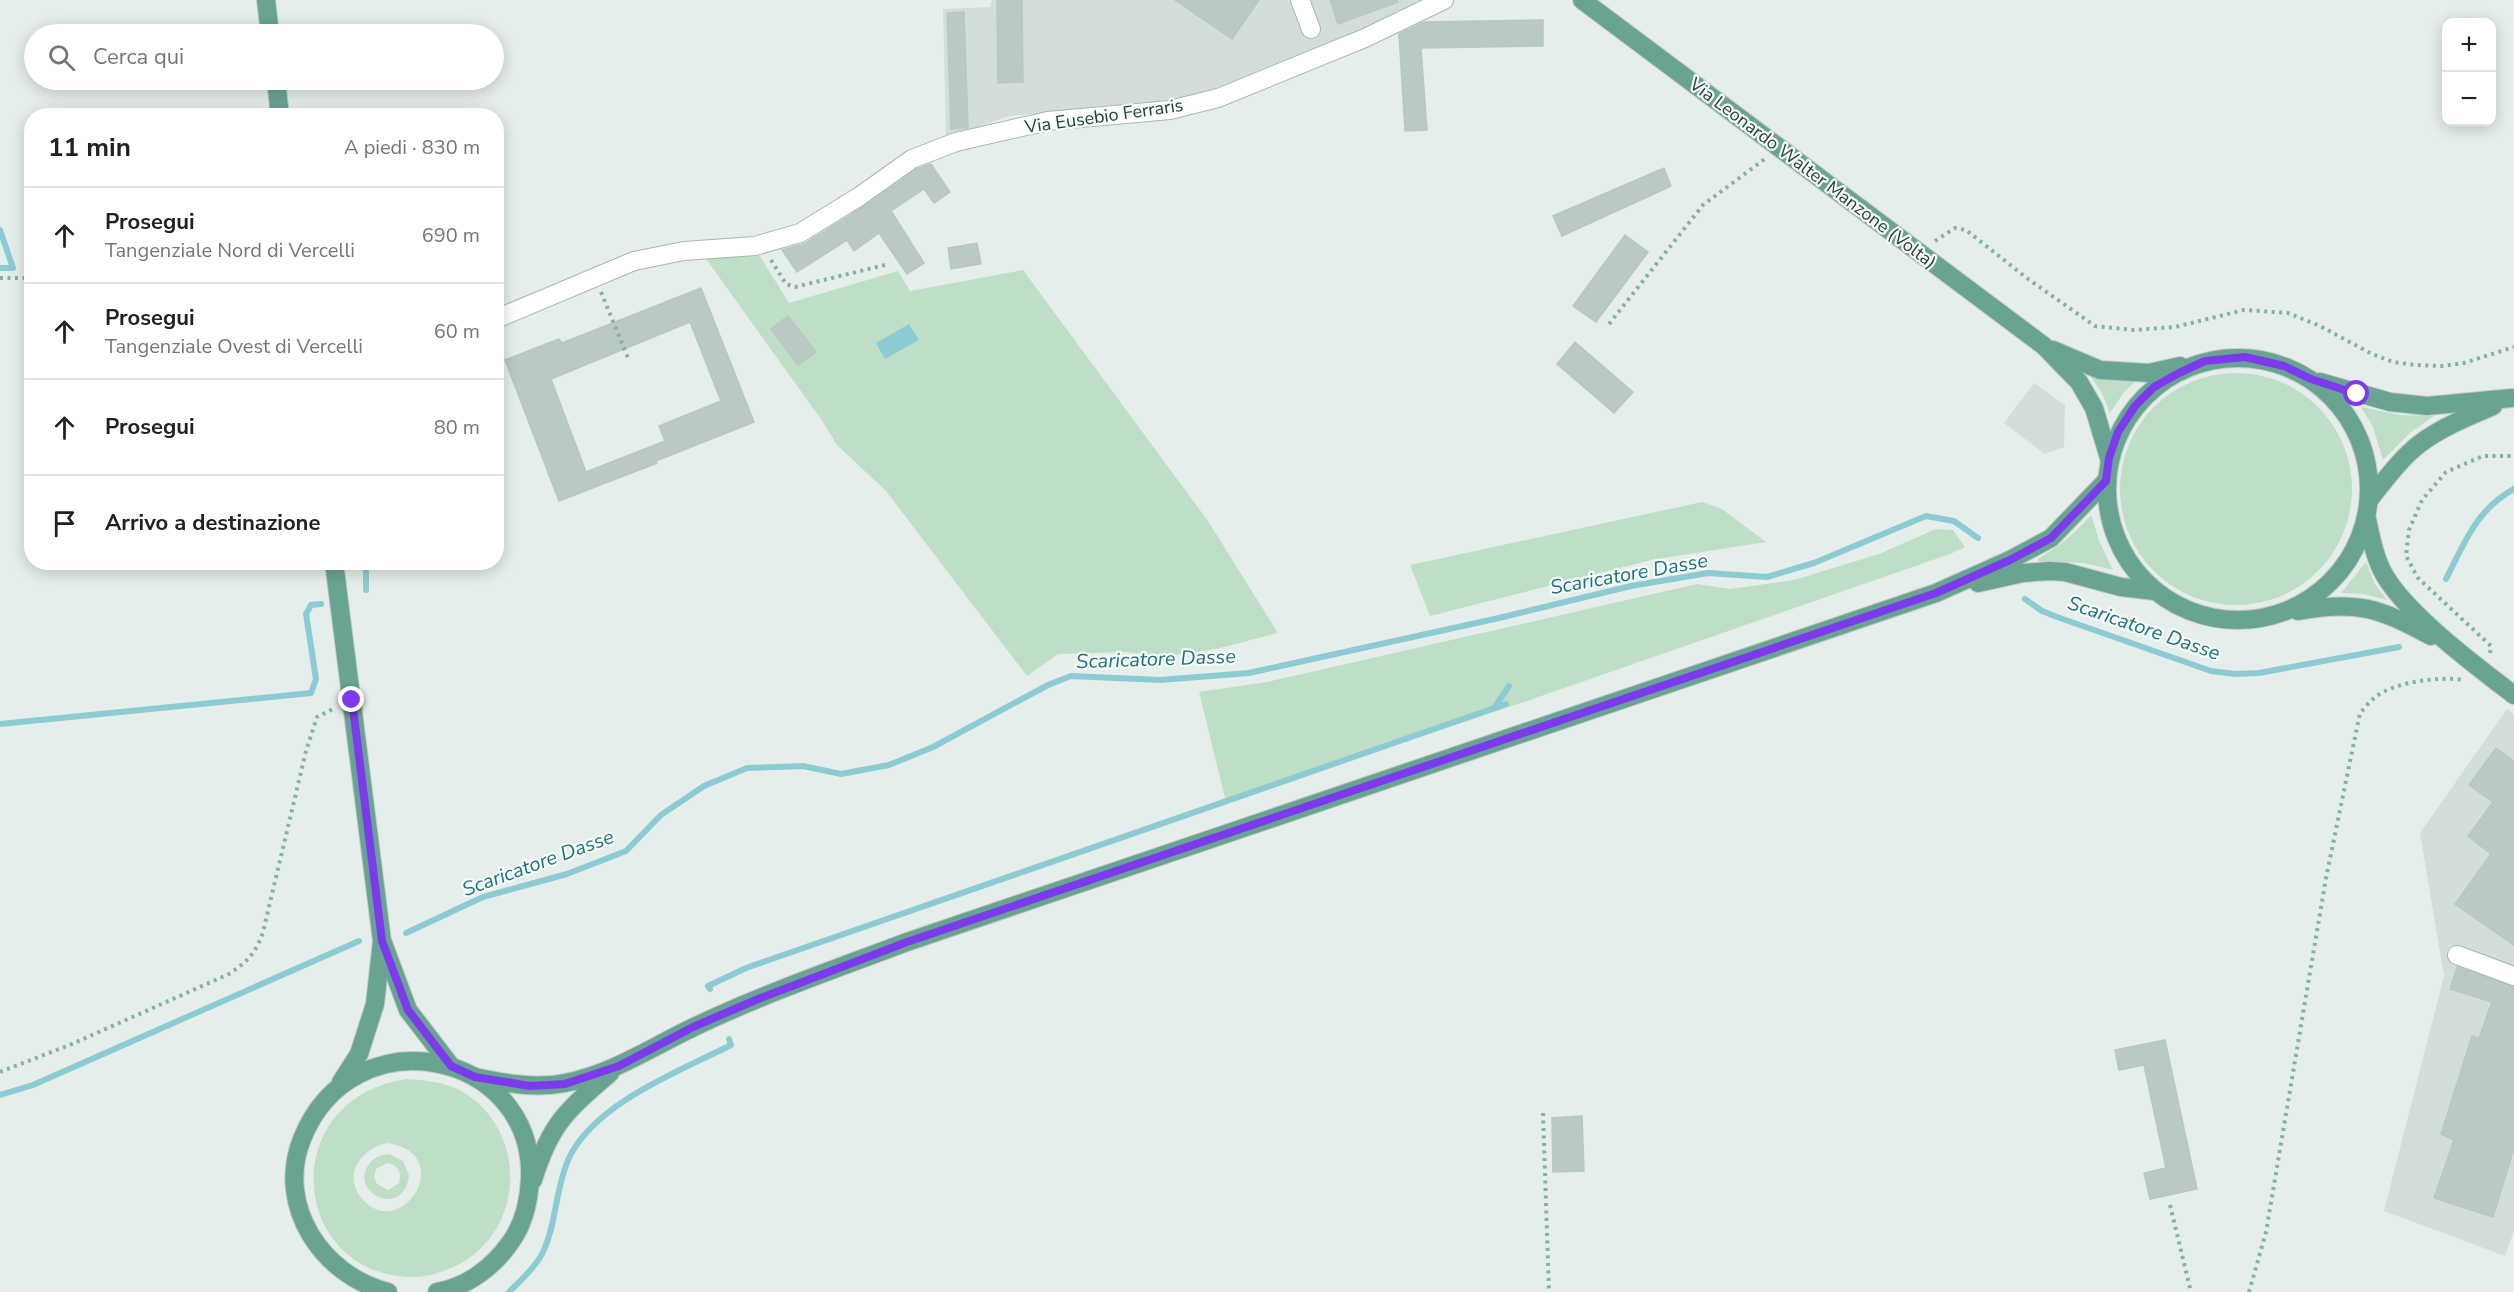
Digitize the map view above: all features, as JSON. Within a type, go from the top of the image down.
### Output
[{"type":"main road","points":[[266,0],[269,24]]},
{"type":"main road","name":"Via Leonardo Walter Manzone (Volta)","points":[[1582,0],[2044,346],[2079,382],[2094,408],[2109,458]]},
{"type":"main road","points":[[277,90],[279,108]]},
{"type":"main road","name":"Via Leonardo Walter Manzone (Volta)","points":[[2044,346],[2100,370],[2149,373],[2205,361]]},
{"type":"main road","points":[[2462,652],[2389,614],[2369,607],[2326,605],[2240,621],[2208,617],[2184,609],[2154,591],[2125,558],[2108,515],[2106,481],[2109,458],[2118,432],[2141,400],[2154,387],[2205,361],[2245,357],[2284,366],[2311,379],[2390,402],[2427,406],[2513,398]]},
{"type":"main road","points":[[2278,614],[2328,586],[2356,549],[2370,498],[2366,463],[2353,428],[2336,401],[2311,379]]},
{"type":"main road","points":[[2370,498],[2412,450],[2436,433],[2470,415],[2513,398]]},
{"type":"main road","points":[[338,1086],[358,1073],[380,1064],[404,1060],[428,1060],[451,1066],[475,1077],[530,1086],[565,1084],[619,1066],[693,1027],[907,942],[1936,593],[2010,560],[2051,538],[2106,481]]},
{"type":"main road","points":[[2366,517],[2378,561],[2392,587],[2420,617],[2462,652],[2480,679],[2514,694]]},
{"type":"main road","points":[[335,570],[382,941],[375,1004],[359,1054],[338,1086],[322,1102],[309,1121],[300,1142],[295,1186],[299,1208],[318,1248],[334,1265],[352,1278],[379,1291]]},
{"type":"main road","points":[[1936,593],[2023,573],[2049,571],[2065,572],[2121,587],[2154,591]]},
{"type":"main road","points":[[382,941],[408,1010],[451,1066]]},
{"type":"main road","points":[[437,1292],[464,1287],[502,1255],[515,1236],[524,1215],[548,1138],[560,1119],[575,1102],[619,1066]]},
{"type":"main road","points":[[475,1077],[500,1099],[519,1127],[527,1148],[530,1193]]},
{"type":"street","points":[[1300,0],[1311,29]]},
{"type":"street","name":"Via Eusebio Ferraris","points":[[504,316],[634,261],[684,251],[761,244],[800,233],[860,196],[912,159],[956,142],[1048,121],[1170,110],[1218,98],[1365,38],[1444,0]]},
{"type":"street","points":[[2457,955],[2514,976]]},
{"type":"path","points":[[1609,324],[1703,205],[1779,148]]},
{"type":"path","points":[[1924,256],[1936,239],[1955,228],[1966,230],[2028,279],[2096,326],[2134,330],[2175,327],[2244,310],[2288,313],[2393,362],[2442,366],[2464,363],[2514,347]]},
{"type":"path","points":[[761,244],[786,284],[795,287],[885,265]]},
{"type":"path","points":[[0,278],[24,278]]},
{"type":"path","points":[[595,278],[628,358]]},
{"type":"path","points":[[2249,1292],[2266,1232],[2326,878],[2360,713],[2374,697],[2398,687],[2423,681],[2452,678],[2480,679],[2491,646],[2418,578],[2406,556],[2409,530],[2421,500],[2446,472],[2483,456],[2514,456]]},
{"type":"path","points":[[0,1072],[83,1040],[229,974],[245,964],[257,949],[263,932],[306,752],[317,717],[352,700]]},
{"type":"path","points":[[1543,1113],[1549,1292]]},
{"type":"path","points":[[2170,1205],[2191,1292]]},
{"type":"shaded area","points":[[992,0],[1428,0],[1202,93],[1159,103],[1009,116],[946,138],[943,9],[990,7]]},
{"type":"shaded area","points":[[2034,383],[2065,405],[2064,447],[2045,454],[2004,423]]},
{"type":"shaded area","points":[[2507,709],[2514,714],[2514,1231],[2505,1256],[2384,1211],[2444,976],[2420,833]]},
{"type":"green space","points":[[758,253],[789,303],[898,271],[910,291],[1023,270],[1208,521],[1278,633],[1216,649],[1168,656],[1125,652],[1058,654],[1027,676],[886,491],[837,445],[704,256]]},
{"type":"green space","points":[[2088,373],[2135,382],[2124,392],[2110,413],[2102,393]]},
{"type":"green space","points":[[2225,373],[2247,373],[2291,386],[2310,399],[2326,415],[2339,434],[2347,455],[2352,489],[2350,512],[2339,544],[2326,563],[2310,579],[2291,592],[2270,600],[2247,605],[2225,605],[2181,592],[2162,579],[2146,563],[2133,544],[2125,523],[2120,500],[2120,478],[2133,434],[2146,415],[2162,399],[2181,386],[2202,378]]},
{"type":"green space","points":[[2361,407],[2400,415],[2434,416],[2411,432],[2383,460],[2373,427]]},
{"type":"green space","points":[[1702,502],[1722,509],[1766,542],[1651,560],[1430,616],[1410,565]]},
{"type":"green space","points":[[2091,515],[2100,543],[2113,570],[2084,563],[2038,561],[2073,534]]},
{"type":"green space","points":[[1936,529],[1953,530],[1965,547],[1515,705],[1226,802],[1199,692],[1267,682],[1697,584],[1730,589],[1794,580],[1879,554]]},
{"type":"green space","points":[[2366,562],[2375,584],[2387,600],[2363,594],[2341,593]]},
{"type":"green space","points":[[406,1079],[442,1084],[463,1092],[484,1109],[498,1129],[507,1152],[510,1177],[507,1202],[498,1225],[484,1245],[463,1262],[441,1272],[416,1277],[374,1270],[343,1250],[322,1221],[314,1187],[317,1151],[334,1119],[363,1094]],"holes":[[[388,1143],[409,1151],[419,1164],[421,1178],[415,1193],[405,1205],[391,1211],[375,1209],[360,1196],[355,1187],[355,1170],[358,1162],[371,1150]]]},
{"type":"green space","points":[[389,1154],[403,1161],[409,1175],[405,1189],[398,1196],[389,1199],[371,1192],[364,1175],[371,1162]],"holes":[[[387,1163],[394,1165],[399,1172],[400,1179],[399,1183],[388,1190],[377,1184],[374,1177],[376,1169]]]},
{"type":"water","points":[[909,324],[919,340],[885,359],[876,343]]},
{"type":"building","points":[[997,0],[1022,0],[1023,82],[998,83]]},
{"type":"building","points":[[1175,0],[1259,0],[1232,39]]},
{"type":"building","points":[[1330,0],[1397,0],[1398,2],[1338,24]]},
{"type":"building","points":[[964,12],[968,128],[951,129],[947,13]]},
{"type":"building","points":[[1543,20],[1543,46],[1421,48],[1427,130],[1405,131],[1399,34],[1424,22]]},
{"type":"building","points":[[931,164],[950,192],[934,203],[924,189],[891,211],[924,263],[907,274],[879,233],[854,251],[847,240],[797,272],[782,250],[806,243],[917,169]]},
{"type":"building","points":[[1664,168],[1671,186],[1562,236],[1553,216]]},
{"type":"building","points":[[1625,235],[1648,252],[1596,322],[1573,306]]},
{"type":"building","points":[[977,243],[981,264],[951,269],[948,248]]},
{"type":"building","points":[[701,288],[754,422],[559,501],[505,360],[559,339],[562,343]],"holes":[[[690,322],[721,401],[659,426],[665,441],[586,472],[551,379]]]},
{"type":"building","points":[[788,316],[816,352],[798,365],[771,329]]},
{"type":"building","points":[[1575,342],[1633,392],[1614,413],[1557,364]]},
{"type":"building","points":[[2496,748],[2514,761],[2514,945],[2455,904],[2491,854],[2468,836],[2493,802],[2469,785]]},
{"type":"building","points":[[2457,967],[2514,987],[2514,1149],[2493,1217],[2434,1198],[2454,1140],[2441,1134],[2472,1036],[2479,1038],[2492,1002],[2450,989]]},
{"type":"building","points":[[2165,1040],[2197,1189],[2150,1199],[2144,1173],[2166,1168],[2144,1065],[2119,1070],[2115,1050]]},
{"type":"building","points":[[1582,1116],[1584,1171],[1553,1172],[1552,1118]]},
{"type":"waterway","points":[[0,230],[13,268],[0,268]]},
{"type":"waterway","name":"Scaricatore Dasse","points":[[2446,579],[2481,517],[2501,497],[2514,489]]},
{"type":"waterway","name":"Scaricatore Dasse","points":[[406,933],[483,897],[567,874],[626,851],[661,815],[704,786],[747,768],[803,766],[841,774],[889,765],[933,747],[1048,685],[1071,676],[1160,680],[1249,673],[1499,618],[1631,586],[1708,573],[1767,577],[1814,563],[1926,516],[1954,521],[1978,538]]},
{"type":"waterway","points":[[366,570],[366,590]]},
{"type":"waterway","name":"Scaricatore Dasse","points":[[2025,599],[2042,611],[2057,617],[2211,671],[2235,674],[2259,673],[2399,647]]},
{"type":"waterway","points":[[0,724],[311,693],[316,679],[306,614],[311,605],[321,604]]},
{"type":"waterway","points":[[1494,708],[1509,686]]},
{"type":"waterway","points":[[710,989],[708,986],[746,968],[1506,704]]},
{"type":"waterway","name":"Scaricatore Dasse","points":[[0,1095],[33,1085],[359,941]]},
{"type":"waterway","points":[[509,1292],[542,1254],[551,1231],[564,1170],[581,1138],[618,1105],[664,1078],[731,1045],[729,1039]]},
{"type":"route","points":[[352,700],[382,941],[408,1010],[451,1066],[475,1077],[504,1083],[530,1086],[565,1084],[619,1066],[693,1027],[758,999],[907,942],[1936,593],[2010,560],[2051,538],[2106,481],[2109,458],[2118,432],[2135,406],[2154,387],[2205,361],[2245,357],[2284,366],[2311,379],[2357,394]]}]
